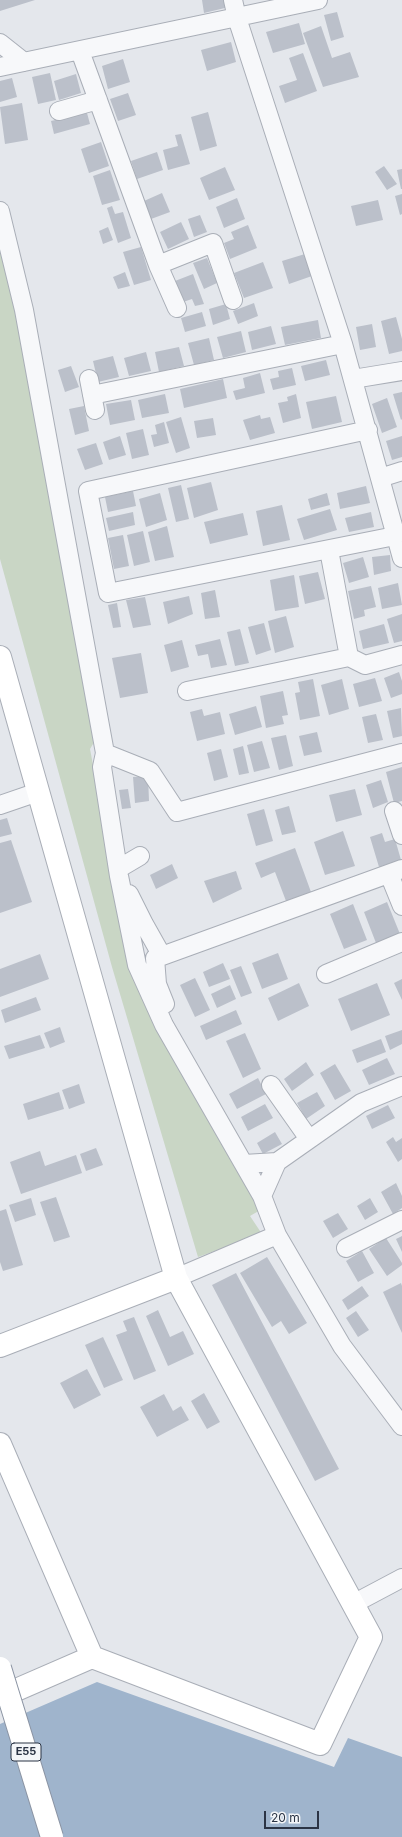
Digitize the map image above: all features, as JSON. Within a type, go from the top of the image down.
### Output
[{"type":"main road","points":[[0,658],[176,1278],[371,1637],[320,1744],[92,1657],[0,1696]]},
{"type":"main road","points":[[0,1346],[176,1278]]},
{"type":"main road","points":[[0,1444],[92,1657]]},
{"type":"main road","name":"E55","points":[[0,1668],[52,1837]]},
{"type":"street","points":[[233,0],[237,18],[343,344],[368,430],[395,536],[402,556]]},
{"type":"street","points":[[0,67],[318,0]]},
{"type":"street","points":[[0,43],[24,62]]},
{"type":"street","points":[[80,51],[158,265],[177,308]]},
{"type":"street","points":[[58,111],[98,100]]},
{"type":"street","points":[[0,211],[24,310],[105,753],[102,767],[119,872],[137,965],[169,1024],[188,1066],[262,1196],[276,1235],[342,1346],[402,1426]]},
{"type":"street","points":[[158,265],[213,243],[233,300]]},
{"type":"street","points":[[92,395],[343,344]]},
{"type":"street","points":[[353,379],[402,371]]},
{"type":"street","points":[[368,430],[88,491],[108,594],[395,536]]},
{"type":"street","points":[[380,478],[402,471]]},
{"type":"street","points":[[329,550],[349,658]]},
{"type":"street","points":[[187,691],[349,658],[365,665],[402,655]]},
{"type":"street","points":[[105,753],[150,771],[177,812],[402,753]]},
{"type":"street","points":[[0,805],[38,792]]},
{"type":"street","points":[[394,811],[402,835]]},
{"type":"street","points":[[119,872],[140,856]]},
{"type":"street","points":[[119,872],[159,957],[157,984],[169,1024]]},
{"type":"street","points":[[137,965],[395,872],[402,906]]},
{"type":"street","points":[[326,974],[402,942]]},
{"type":"street","points":[[271,1085],[309,1139]]},
{"type":"street","points":[[244,1164],[276,1162],[360,1103],[402,1086]]},
{"type":"street","points":[[262,1196],[276,1162]]},
{"type":"street","points":[[346,1248],[402,1220]]},
{"type":"street","points":[[176,1278],[276,1235]]},
{"type":"street","points":[[353,1604],[402,1578]]},
{"type":"green space","points":[[0,240],[17,308],[96,739],[90,749],[132,970],[262,1209],[250,1216],[262,1234],[198,1257],[112,967],[0,559]]},
{"type":"water","points":[[97,1682],[334,1767],[348,1738],[402,1757],[402,1837],[0,1837],[0,1724]]},
{"type":"building","points":[[0,0],[35,0],[0,11]]},
{"type":"building","points":[[202,0],[228,0],[229,7],[204,13]]},
{"type":"building","points":[[337,12],[344,37],[331,41],[324,15]]},
{"type":"building","points":[[299,23],[305,44],[273,53],[266,32]]},
{"type":"building","points":[[321,26],[332,58],[350,52],[359,77],[323,87],[303,33]]},
{"type":"building","points":[[231,42],[236,62],[207,71],[201,50]]},
{"type":"building","points":[[303,53],[317,91],[285,103],[279,86],[297,80],[289,58]]},
{"type":"building","points":[[123,59],[130,82],[108,89],[102,66]]},
{"type":"building","points":[[50,73],[56,100],[38,104],[32,77]]},
{"type":"building","points":[[76,74],[81,93],[59,100],[54,81]]},
{"type":"building","points":[[12,78],[17,97],[0,102],[0,81]]},
{"type":"building","points":[[128,93],[136,115],[118,121],[110,99]]},
{"type":"building","points":[[22,103],[28,140],[5,144],[0,107]]},
{"type":"building","points":[[208,112],[217,146],[200,151],[191,117]]},
{"type":"building","points":[[87,113],[90,124],[54,134],[51,121]]},
{"type":"building","points":[[181,134],[190,164],[168,170],[163,150],[178,146],[175,135]]},
{"type":"building","points":[[101,142],[109,166],[89,173],[81,149]]},
{"type":"building","points":[[157,152],[163,170],[137,179],[131,161]]},
{"type":"building","points":[[384,166],[397,184],[387,190],[375,172]]},
{"type":"building","points":[[225,167],[235,190],[209,200],[200,178]]},
{"type":"building","points":[[402,169],[402,189],[401,189],[397,170]]},
{"type":"building","points":[[110,170],[120,200],[102,205],[93,176]]},
{"type":"building","points":[[162,193],[170,212],[151,219],[144,201]]},
{"type":"building","points":[[402,194],[402,214],[400,215],[395,196]]},
{"type":"building","points":[[237,198],[245,219],[224,228],[216,207]]},
{"type":"building","points":[[378,200],[383,220],[356,226],[351,206]]},
{"type":"building","points":[[112,206],[115,214],[123,212],[131,238],[118,243],[107,208]]},
{"type":"building","points":[[200,215],[207,232],[194,237],[188,219]]},
{"type":"building","points":[[181,222],[189,239],[168,249],[160,232]]},
{"type":"building","points":[[248,225],[257,248],[230,259],[224,243],[234,239],[231,232]]},
{"type":"building","points":[[108,227],[113,240],[103,244],[99,231]]},
{"type":"building","points":[[141,247],[151,280],[134,285],[123,252]]},
{"type":"building","points":[[305,254],[312,276],[289,284],[282,261]]},
{"type":"building","points":[[207,258],[217,283],[204,289],[193,263]]},
{"type":"building","points":[[263,262],[273,288],[244,298],[234,273]]},
{"type":"building","points":[[125,272],[130,286],[118,289],[113,277]]},
{"type":"building","points":[[193,274],[204,304],[195,306],[192,299],[183,302],[175,281]]},
{"type":"building","points":[[254,303],[258,316],[238,324],[233,311]]},
{"type":"building","points":[[226,304],[230,319],[213,325],[209,309]]},
{"type":"building","points":[[202,312],[206,326],[185,332],[181,318]]},
{"type":"building","points":[[396,317],[402,339],[402,351],[389,354],[381,321]]},
{"type":"building","points":[[318,320],[321,338],[285,345],[281,327]]},
{"type":"building","points":[[372,324],[376,347],[360,350],[356,327]]},
{"type":"building","points":[[271,326],[276,344],[252,350],[248,332]]},
{"type":"building","points":[[241,331],[246,352],[223,358],[217,337]]},
{"type":"building","points":[[209,338],[214,360],[194,365],[188,343]]},
{"type":"building","points":[[179,347],[184,366],[159,372],[155,352]]},
{"type":"building","points":[[146,352],[151,371],[129,376],[124,358]]},
{"type":"building","points":[[113,356],[119,377],[98,382],[93,361]]},
{"type":"building","points":[[326,360],[330,375],[305,381],[301,366]]},
{"type":"building","points":[[71,366],[79,387],[65,392],[58,370]]},
{"type":"building","points":[[292,368],[296,385],[273,390],[270,379],[279,377],[278,371]]},
{"type":"building","points":[[260,373],[265,393],[236,400],[233,391],[245,388],[243,378]]},
{"type":"building","points":[[223,379],[227,398],[184,408],[180,389]]},
{"type":"building","points":[[402,392],[402,419],[401,420],[393,394]]},
{"type":"building","points":[[165,394],[169,413],[142,418],[138,400]]},
{"type":"building","points":[[296,394],[301,418],[283,423],[278,403],[288,401],[287,397]]},
{"type":"building","points":[[336,396],[342,422],[312,429],[306,402]]},
{"type":"building","points":[[387,398],[397,427],[382,433],[372,404]]},
{"type":"building","points":[[131,400],[135,420],[110,425],[106,404]]},
{"type":"building","points":[[84,406],[89,431],[75,435],[69,409]]},
{"type":"building","points":[[260,415],[261,419],[270,417],[275,433],[250,440],[243,420]]},
{"type":"building","points":[[181,417],[190,448],[176,453],[166,422]]},
{"type":"building","points":[[213,418],[216,435],[197,438],[194,421]]},
{"type":"building","points":[[164,422],[169,443],[154,447],[151,435],[157,434],[155,425]]},
{"type":"building","points":[[143,429],[149,455],[132,459],[126,433]]},
{"type":"building","points":[[120,436],[126,455],[109,460],[103,442]]},
{"type":"building","points":[[402,436],[402,457],[392,460],[386,441]]},
{"type":"building","points":[[96,443],[103,464],[85,470],[77,449]]},
{"type":"building","points":[[211,482],[218,510],[194,518],[187,488]]},
{"type":"building","points":[[181,485],[189,519],[176,522],[168,488]]},
{"type":"building","points":[[366,486],[370,503],[340,509],[337,493]]},
{"type":"building","points":[[133,491],[136,506],[108,512],[105,497]]},
{"type":"building","points":[[160,493],[167,520],[146,527],[139,499]]},
{"type":"building","points":[[327,493],[330,505],[311,510],[308,499]]},
{"type":"building","points":[[282,505],[290,540],[263,546],[256,511]]},
{"type":"building","points":[[330,509],[337,530],[304,540],[297,519]]},
{"type":"building","points":[[133,512],[135,525],[109,531],[106,518]]},
{"type":"building","points":[[371,512],[374,527],[349,532],[345,518]]},
{"type":"building","points":[[243,513],[248,535],[210,544],[204,522]]},
{"type":"building","points":[[167,526],[174,557],[155,561],[148,532]]},
{"type":"building","points":[[143,531],[150,562],[134,566],[127,535]]},
{"type":"building","points":[[123,535],[129,566],[114,569],[108,538]]},
{"type":"building","points":[[390,555],[391,571],[374,575],[372,557]]},
{"type":"building","points":[[363,557],[369,577],[349,583],[343,563]]},
{"type":"building","points":[[318,572],[325,599],[305,604],[299,576]]},
{"type":"building","points":[[294,575],[299,607],[275,611],[270,580]]},
{"type":"building","points":[[398,583],[402,605],[382,609],[378,588]]},
{"type":"building","points":[[371,586],[376,607],[364,610],[365,616],[354,619],[348,591]]},
{"type":"building","points":[[215,590],[220,617],[205,619],[201,593]]},
{"type":"building","points":[[189,596],[193,614],[168,624],[163,602]]},
{"type":"building","points":[[145,597],[151,625],[133,628],[126,600]]},
{"type":"building","points":[[117,603],[121,627],[113,628],[108,605]]},
{"type":"building","points":[[402,614],[402,641],[394,643],[387,619]]},
{"type":"building","points":[[286,616],[294,647],[275,653],[268,621]]},
{"type":"building","points":[[264,623],[271,650],[256,655],[248,627]]},
{"type":"building","points":[[384,624],[389,643],[363,649],[359,631]]},
{"type":"building","points":[[240,629],[249,663],[235,666],[227,632]]},
{"type":"building","points":[[220,639],[227,665],[211,668],[208,654],[198,656],[195,645]]},
{"type":"building","points":[[182,640],[189,667],[171,672],[164,645]]},
{"type":"building","points":[[141,653],[148,693],[120,698],[112,658]]},
{"type":"building","points":[[399,672],[402,681],[402,694],[391,698],[384,678]]},
{"type":"building","points":[[375,678],[382,701],[359,707],[353,684]]},
{"type":"building","points":[[313,679],[320,716],[300,720],[295,693],[300,692],[298,682]]},
{"type":"building","points":[[342,679],[349,709],[329,715],[321,685]]},
{"type":"building","points":[[283,691],[288,715],[282,716],[284,724],[266,728],[260,696]]},
{"type":"building","points":[[256,706],[262,727],[235,735],[229,714]]},
{"type":"building","points":[[401,708],[402,736],[393,738],[387,711]]},
{"type":"building","points":[[202,709],[204,716],[220,712],[225,734],[197,741],[190,712]]},
{"type":"building","points":[[376,714],[383,740],[368,743],[362,717]]},
{"type":"building","points":[[317,732],[322,752],[304,756],[299,736]]},
{"type":"building","points":[[286,735],[293,766],[279,770],[271,738]]},
{"type":"building","points":[[262,741],[270,768],[254,772],[247,745]]},
{"type":"building","points":[[243,746],[249,773],[239,775],[233,749]]},
{"type":"building","points":[[221,749],[228,777],[214,781],[207,753]]},
{"type":"building","points":[[402,767],[402,801],[394,803],[386,772]]},
{"type":"building","points":[[148,776],[149,801],[135,803],[133,777]]},
{"type":"building","points":[[381,780],[388,802],[373,808],[366,785]]},
{"type":"building","points":[[128,789],[131,808],[122,809],[119,790]]},
{"type":"building","points":[[355,789],[362,815],[336,822],[329,795]]},
{"type":"building","points":[[289,806],[296,832],[282,835],[275,810]]},
{"type":"building","points":[[264,809],[273,841],[256,846],[247,814]]},
{"type":"building","points":[[7,818],[12,834],[0,837],[0,820]]},
{"type":"building","points":[[343,831],[355,866],[325,875],[314,842]]},
{"type":"building","points":[[382,833],[385,842],[395,839],[401,860],[379,867],[370,837]]},
{"type":"building","points":[[11,840],[32,902],[0,913],[0,843]]},
{"type":"building","points":[[295,848],[311,892],[286,901],[275,872],[261,878],[255,863]]},
{"type":"building","points":[[172,864],[178,878],[156,889],[150,875]]},
{"type":"building","points":[[236,871],[242,889],[213,903],[204,881]]},
{"type":"building","points":[[387,902],[400,934],[376,943],[364,912]]},
{"type":"building","points":[[353,904],[367,940],[344,949],[330,914]]},
{"type":"building","points":[[278,953],[288,979],[262,989],[252,963]]},
{"type":"building","points":[[40,954],[49,979],[0,997],[0,969]]},
{"type":"building","points":[[223,963],[230,979],[209,987],[203,972]]},
{"type":"building","points":[[241,966],[252,993],[241,997],[230,970]]},
{"type":"building","points":[[195,978],[210,1010],[195,1017],[180,985]]},
{"type":"building","points":[[402,979],[402,1000],[394,983]]},
{"type":"building","points":[[299,983],[309,1006],[278,1021],[268,998]]},
{"type":"building","points":[[377,983],[390,1015],[351,1031],[338,999]]},
{"type":"building","points":[[230,985],[236,999],[217,1008],[211,994]]},
{"type":"building","points":[[36,997],[41,1010],[5,1023],[1,1010]]},
{"type":"building","points":[[236,1010],[242,1024],[206,1040],[200,1026]]},
{"type":"building","points":[[60,1027],[65,1042],[50,1048],[44,1033]]},
{"type":"building","points":[[402,1030],[402,1044],[390,1050],[385,1036]]},
{"type":"building","points":[[245,1033],[261,1069],[243,1078],[226,1041]]},
{"type":"building","points":[[40,1035],[45,1048],[9,1059],[4,1046]]},
{"type":"building","points":[[381,1039],[386,1052],[357,1063],[352,1050]]},
{"type":"building","points":[[387,1058],[395,1074],[369,1085],[362,1070]]},
{"type":"building","points":[[306,1062],[314,1075],[292,1091],[284,1079]]},
{"type":"building","points":[[335,1064],[351,1091],[335,1100],[320,1073]]},
{"type":"building","points":[[258,1078],[266,1094],[237,1109],[229,1094]]},
{"type":"building","points":[[79,1084],[85,1103],[69,1109],[62,1090]]},
{"type":"building","points":[[59,1092],[64,1109],[28,1120],[23,1104]]},
{"type":"building","points":[[317,1092],[325,1106],[306,1119],[297,1103]]},
{"type":"building","points":[[265,1104],[273,1118],[248,1131],[241,1117]]},
{"type":"building","points":[[388,1105],[395,1118],[372,1129],[366,1116]]},
{"type":"building","points":[[275,1132],[282,1144],[263,1154],[257,1143]]},
{"type":"building","points":[[393,1137],[396,1142],[402,1138],[402,1159],[398,1162],[386,1142]]},
{"type":"building","points":[[96,1148],[103,1165],[86,1171],[80,1154]]},
{"type":"building","points":[[40,1151],[45,1166],[76,1155],[82,1173],[21,1194],[10,1162]]},
{"type":"building","points":[[396,1183],[402,1196],[402,1208],[393,1214],[381,1192]]},
{"type":"building","points":[[56,1197],[70,1237],[54,1242],[40,1202]]},
{"type":"building","points":[[31,1198],[36,1215],[15,1222],[9,1205]]},
{"type":"building","points":[[370,1198],[378,1212],[365,1220],[357,1206]]},
{"type":"building","points":[[6,1209],[23,1265],[3,1271],[0,1262],[0,1211]]},
{"type":"building","points":[[338,1213],[348,1229],[333,1238],[323,1221]]},
{"type":"building","points":[[402,1236],[402,1252],[396,1239]]},
{"type":"building","points":[[386,1238],[402,1263],[402,1265],[387,1276],[369,1249]]},
{"type":"building","points":[[362,1251],[374,1273],[358,1282],[346,1261]]},
{"type":"building","points":[[267,1257],[307,1323],[289,1334],[281,1321],[272,1327],[240,1273]]},
{"type":"building","points":[[236,1273],[339,1469],[315,1481],[212,1285]]},
{"type":"building","points":[[401,1283],[402,1286],[402,1333],[383,1292]]},
{"type":"building","points":[[362,1286],[369,1296],[348,1310],[342,1300]]},
{"type":"building","points":[[158,1310],[170,1337],[183,1331],[194,1354],[168,1366],[146,1316]]},
{"type":"building","points":[[356,1311],[369,1330],[358,1337],[346,1318]]},
{"type":"building","points":[[134,1317],[156,1371],[134,1380],[116,1335],[127,1331],[123,1321]]},
{"type":"building","points":[[103,1337],[123,1380],[104,1388],[85,1345]]},
{"type":"building","points":[[87,1369],[101,1395],[74,1409],[60,1383]]},
{"type":"building","points":[[204,1393],[220,1422],[207,1429],[191,1401]]},
{"type":"building","points":[[164,1394],[173,1411],[181,1406],[189,1420],[157,1437],[140,1407]]}]
